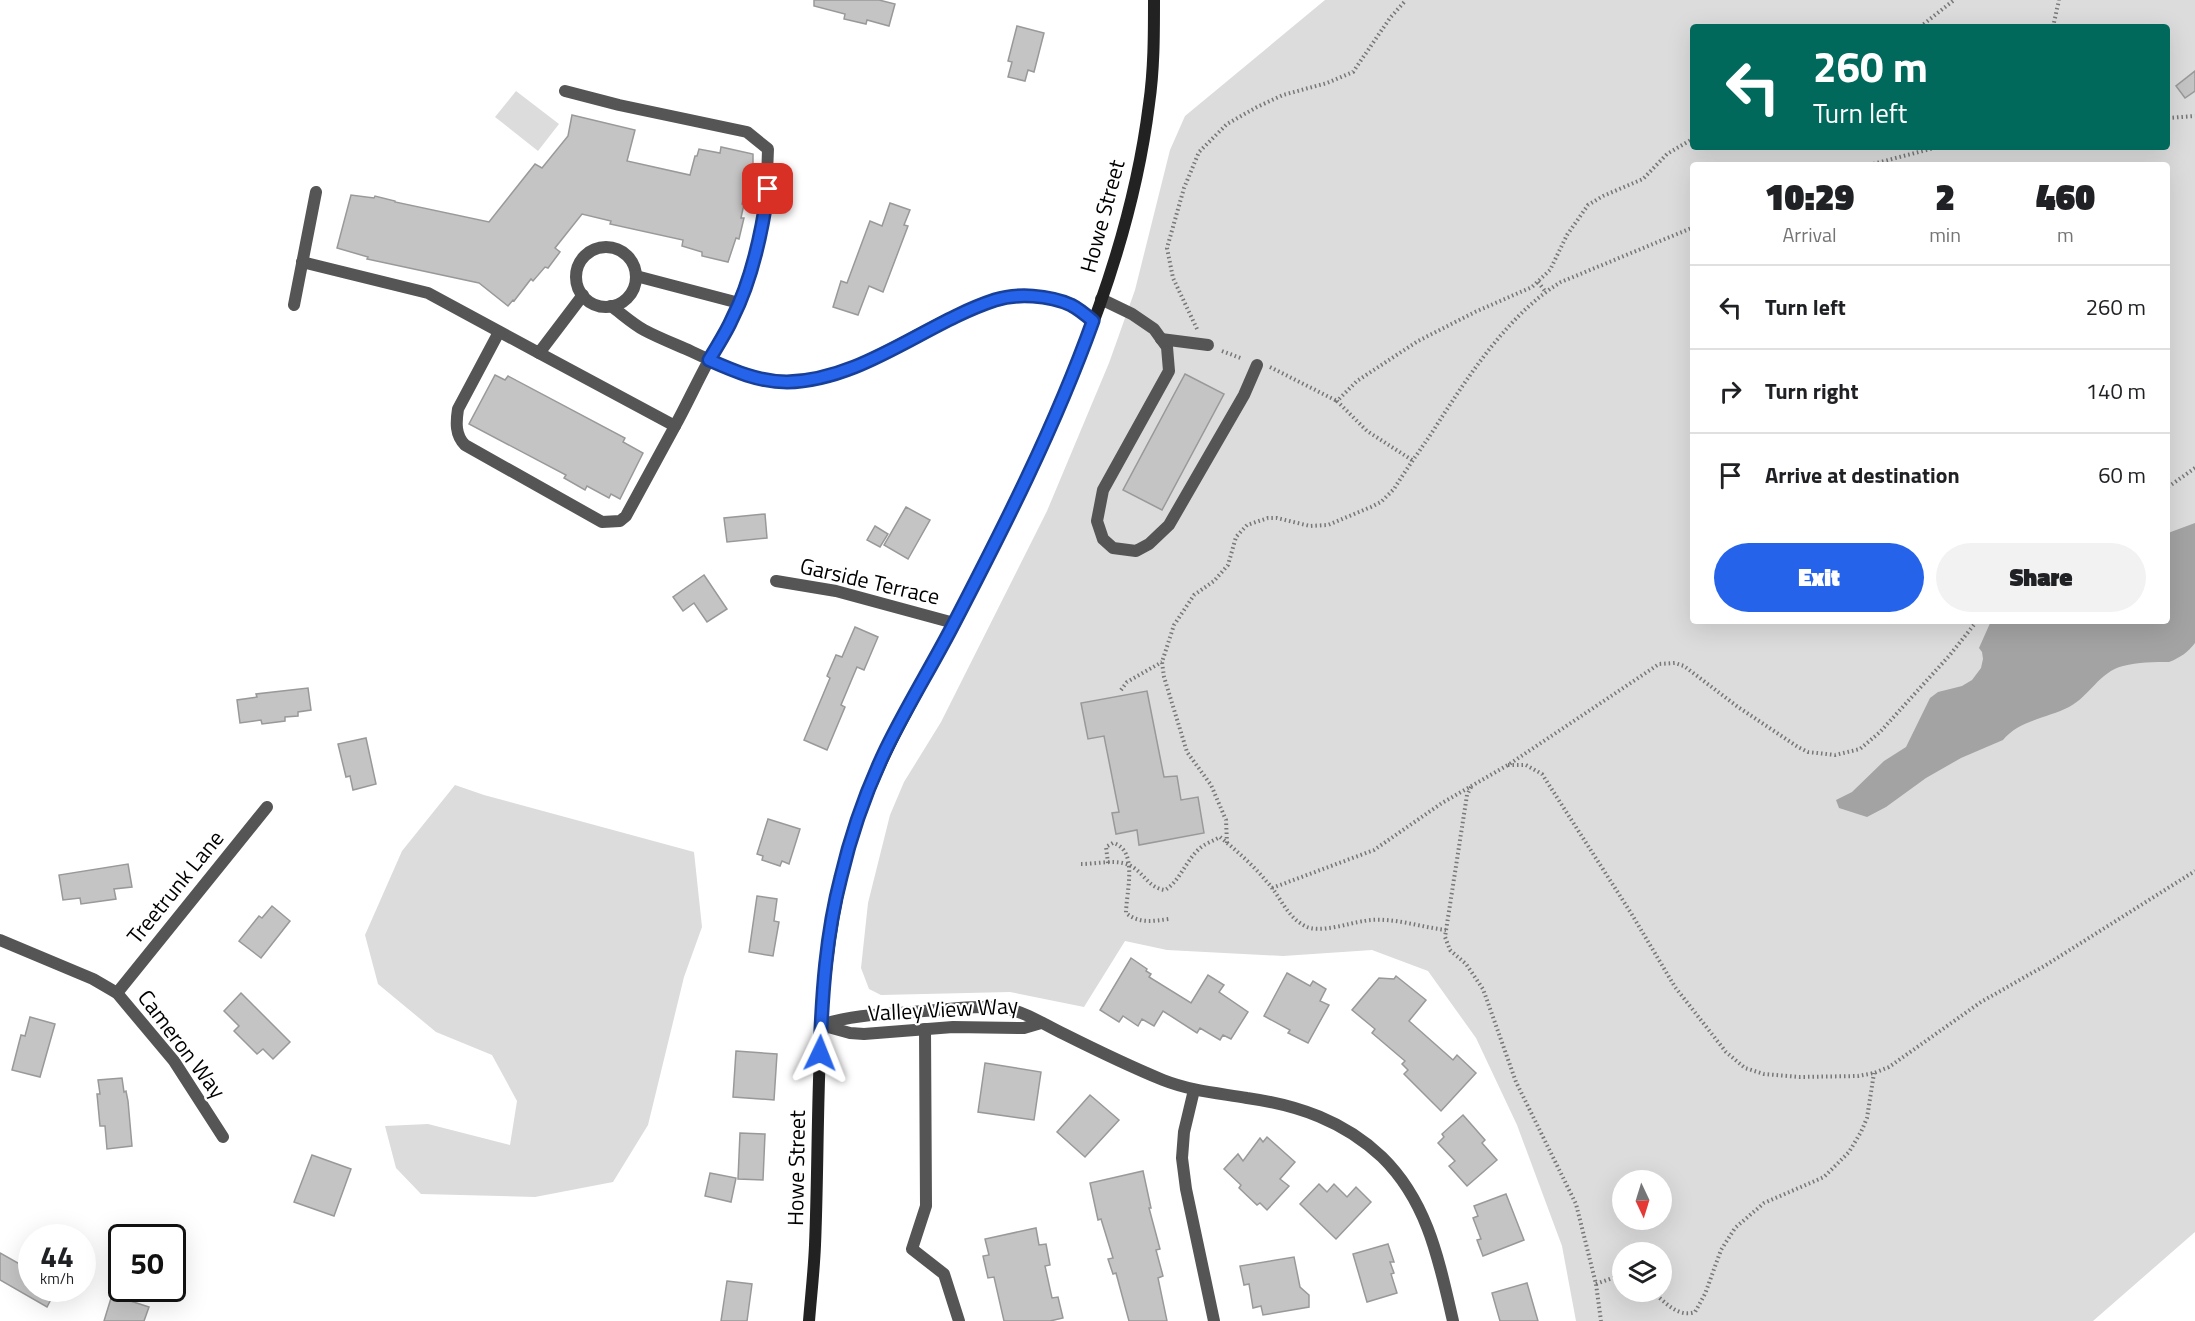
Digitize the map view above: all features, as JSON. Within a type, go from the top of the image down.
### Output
[{"type":"main road","name":"Howe Street","points":[[809,1321],[815,1248],[821,1025],[833,914],[840,878],[853,834],[886,749],[954,622],[1048,432],[1101,299],[1124,229],[1146,129],[1152,76],[1154,0]]},
{"type":"street","points":[[499,332],[458,409],[456,419],[460,440],[465,445],[602,522],[620,520],[626,516],[732,319],[756,248],[766,203],[768,149],[747,132],[565,92]]},
{"type":"street","points":[[294,305],[316,192]]},
{"type":"street","points":[[611,306],[627,299],[635,284],[636,276],[635,266],[623,252],[605,246],[588,253],[577,268],[576,278],[583,295],[595,304],[611,306],[643,330],[746,376],[786,382],[813,379],[867,361],[996,300],[1018,296],[1044,297],[1073,306],[1093,321]]},
{"type":"street","points":[[302,262],[428,293],[675,426]]},
{"type":"street","points":[[636,276],[739,303]]},
{"type":"street","points":[[539,353],[583,295]]},
{"type":"street","points":[[1101,299],[1132,314],[1154,329],[1167,347],[1169,371],[1103,490],[1097,521],[1103,539],[1113,548],[1136,550],[1149,544],[1169,525],[1244,394],[1257,364]]},
{"type":"street","points":[[1161,339],[1208,345]]},
{"type":"street","name":"Garside Terrace","points":[[776,581],[836,591],[954,622]]},
{"type":"street","name":"Treetrunk Lane","points":[[117,993],[267,807]]},
{"type":"street","name":"Cameron Way","points":[[0,940],[93,979],[117,993],[174,1061],[223,1137]]},
{"type":"street","name":"Valley View Way","points":[[821,1025],[858,1016],[962,1008],[1000,1008],[1022,1012],[1124,1064],[1165,1081],[1194,1090],[1295,1106],[1334,1123],[1370,1146],[1405,1184],[1422,1214],[1435,1245],[1453,1321]]},
{"type":"street","points":[[912,1012],[920,1029],[926,1206],[912,1249],[944,1274],[959,1321]]},
{"type":"street","name":"Valley View Way","points":[[821,1025],[857,1034],[983,1026],[1024,1028],[1041,1023]]},
{"type":"street","points":[[1194,1090],[1184,1132],[1183,1165],[1214,1321]]},
{"type":"path","points":[[1198,331],[1173,278],[1167,248],[1184,188],[1199,152],[1227,124],[1247,112],[1283,95],[1353,72],[1390,18],[1406,0]]},
{"type":"path","points":[[1924,24],[1954,0]]},
{"type":"path","points":[[2053,24],[2059,0]]},
{"type":"path","points":[[2170,117],[2195,116]]},
{"type":"path","points":[[1412,460],[1367,431],[1337,401],[1357,381],[1418,341],[1475,312],[1532,287],[1550,270],[1567,235],[1588,205],[1643,179],[1667,153],[1690,140]]},
{"type":"path","points":[[1880,162],[1926,150]]},
{"type":"path","points":[[1227,843],[1226,820],[1211,785],[1187,752],[1172,707],[1162,662],[1179,615],[1194,595],[1214,581],[1228,565],[1236,537],[1247,525],[1268,518],[1310,526],[1336,523],[1381,502],[1394,489],[1473,370],[1545,291],[1560,282],[1690,229]]},
{"type":"path","points":[[1538,282],[1545,291]]},
{"type":"path","points":[[2170,486],[2195,468]]},
{"type":"path","points":[[1272,888],[1374,850],[1442,803],[1508,765],[1646,671],[1667,662],[1684,666],[1738,708],[1808,752],[1825,755],[1851,752],[1866,745],[1880,732],[1974,624]]},
{"type":"path","points":[[1121,690],[1127,682],[1162,662]]},
{"type":"path","points":[[1508,765],[1526,765],[1542,774],[1676,987],[1726,1052],[1745,1068],[1764,1074],[1799,1077],[1858,1076],[1889,1068],[1981,1002],[2037,971],[2195,871]]},
{"type":"path","points":[[1471,787],[1467,795],[1446,930],[1446,943],[1450,950],[1466,964],[1486,995],[1516,1082],[1576,1204],[1596,1284],[1601,1321]]},
{"type":"path","points":[[1081,864],[1118,862],[1129,865],[1149,883],[1165,890],[1174,885],[1184,867],[1200,847],[1220,837],[1241,854],[1272,888],[1291,916],[1308,928],[1340,927],[1365,920],[1386,920],[1446,930]]},
{"type":"path","points":[[1108,863],[1106,848],[1113,843],[1120,845],[1125,850],[1129,865],[1126,913],[1131,918],[1144,921],[1169,919]]},
{"type":"path","points":[[1666,1302],[1683,1314],[1695,1312],[1705,1294],[1721,1250],[1735,1228],[1764,1203],[1824,1177],[1849,1152],[1867,1118],[1874,1073]]},
{"type":"path","points":[[1596,1284],[1612,1278]]},
{"type":"shaded area","points":[[1325,0],[2195,0],[2195,1232],[2093,1321],[1576,1321],[1562,1246],[1517,1125],[1476,1038],[1428,971],[1372,950],[1283,956],[1167,950],[1125,941],[1084,1007],[1010,992],[881,995],[869,989],[861,968],[868,903],[890,815],[904,782],[941,722],[1047,511],[1109,363],[1135,290],[1170,150],[1185,116]]},
{"type":"shaded area","points":[[516,91],[559,124],[538,151],[495,117]]},
{"type":"shaded area","points":[[2195,523],[2195,643],[2187,652],[2169,662],[2134,664],[2107,673],[2083,697],[2069,707],[2025,724],[2003,740],[1961,758],[1867,817],[1839,808],[1836,800],[1852,792],[1884,761],[1906,747],[1930,698],[1938,692],[1962,686],[1972,680],[1981,668],[1983,659],[1979,648],[1990,624],[2170,624],[2170,532]]},
{"type":"shaded area","points":[[455,785],[484,795],[694,852],[702,927],[684,977],[648,1125],[613,1182],[535,1197],[421,1194],[396,1168],[385,1126],[428,1124],[510,1145],[517,1101],[492,1055],[436,1032],[378,984],[365,935],[402,851]]},
{"type":"building","points":[[814,0],[879,0],[895,4],[889,26],[867,20],[866,24],[844,19],[845,14],[814,6]]},
{"type":"building","points":[[1017,26],[1044,33],[1034,72],[1028,70],[1025,81],[1008,77],[1012,62],[1008,61]]},
{"type":"building","points":[[2195,71],[2195,91],[2185,98],[2176,86]]},
{"type":"building","points":[[572,115],[635,130],[627,161],[690,175],[699,149],[720,153],[721,147],[753,154],[753,163],[742,204],[744,204],[741,218],[744,218],[739,239],[736,238],[728,262],[702,256],[702,252],[682,246],[683,240],[610,224],[611,221],[582,214],[555,248],[560,252],[548,268],[545,267],[533,281],[531,279],[508,306],[479,283],[367,259],[368,257],[337,248],[351,195],[374,198],[375,196],[489,222],[535,164],[542,168],[568,136]]},
{"type":"building","points":[[890,203],[910,210],[904,225],[908,226],[883,292],[869,286],[858,315],[833,307],[841,281],[847,283],[870,221],[882,226]]},
{"type":"building","points":[[1185,374],[1224,394],[1162,510],[1123,490]]},
{"type":"building","points":[[495,375],[505,380],[508,376],[625,438],[623,442],[643,453],[620,499],[611,494],[609,498],[587,486],[585,490],[564,478],[566,475],[469,424]]},
{"type":"building","points":[[906,507],[930,520],[908,559],[884,545]]},
{"type":"building","points":[[765,514],[767,538],[727,542],[724,518]]},
{"type":"building","points":[[875,526],[888,534],[880,547],[867,540]]},
{"type":"building","points":[[704,575],[727,609],[707,622],[694,603],[683,611],[673,597]]},
{"type":"building","points":[[855,627],[878,637],[864,670],[857,667],[841,705],[845,707],[827,750],[804,740],[830,678],[827,676],[836,655],[842,657]]},
{"type":"building","points":[[308,688],[311,710],[298,712],[298,716],[285,717],[285,721],[262,724],[261,720],[240,723],[237,700],[257,697],[256,694]]},
{"type":"building","points":[[1147,691],[1164,777],[1177,776],[1181,800],[1198,797],[1204,833],[1139,845],[1137,830],[1116,834],[1112,813],[1119,812],[1104,736],[1088,739],[1081,703]]},
{"type":"building","points":[[366,738],[376,784],[353,790],[350,776],[346,777],[338,744]]},
{"type":"building","points":[[768,819],[800,829],[789,864],[782,861],[780,866],[762,860],[763,856],[757,854]]},
{"type":"building","points":[[128,864],[132,887],[114,889],[116,899],[81,904],[80,898],[63,900],[59,875]]},
{"type":"building","points":[[757,896],[777,899],[774,921],[779,922],[773,956],[749,952]]},
{"type":"building","points":[[272,906],[290,921],[261,958],[239,941],[259,916],[262,918]]},
{"type":"building","points":[[1131,958],[1147,969],[1146,971],[1151,974],[1149,977],[1191,1003],[1208,975],[1224,985],[1219,992],[1248,1012],[1231,1039],[1223,1035],[1220,1040],[1200,1028],[1197,1033],[1163,1011],[1154,1026],[1142,1019],[1138,1026],[1123,1016],[1119,1022],[1100,1010]]},
{"type":"building","points":[[1287,973],[1310,986],[1313,981],[1326,989],[1320,1001],[1329,1005],[1308,1043],[1288,1033],[1290,1030],[1264,1016]]},
{"type":"building","points":[[1396,976],[1426,1000],[1409,1021],[1453,1060],[1457,1055],[1476,1073],[1441,1111],[1404,1074],[1408,1070],[1402,1064],[1405,1061],[1372,1033],[1375,1029],[1352,1010],[1379,978],[1394,979]]},
{"type":"building","points":[[241,993],[290,1042],[273,1059],[263,1049],[257,1054],[234,1031],[239,1026],[224,1011]]},
{"type":"building","points":[[30,1017],[55,1024],[40,1077],[12,1070],[21,1035],[25,1036]]},
{"type":"building","points":[[736,1051],[777,1054],[774,1100],[733,1097]]},
{"type":"building","points":[[985,1063],[1041,1072],[1034,1120],[978,1112]]},
{"type":"building","points":[[122,1078],[128,1101],[132,1146],[107,1149],[105,1126],[100,1126],[98,1080]]},
{"type":"building","points":[[1090,1095],[1119,1120],[1085,1157],[1057,1132]]},
{"type":"building","points":[[1463,1115],[1485,1140],[1482,1143],[1497,1160],[1467,1186],[1449,1166],[1455,1161],[1438,1143],[1444,1137],[1442,1134]]},
{"type":"building","points":[[740,1133],[765,1134],[763,1180],[738,1179]]},
{"type":"building","points":[[1267,1137],[1295,1162],[1280,1179],[1289,1186],[1267,1210],[1260,1203],[1257,1205],[1239,1188],[1241,1185],[1224,1169],[1238,1154],[1243,1161],[1260,1138],[1263,1142]]},
{"type":"building","points":[[312,1155],[351,1169],[334,1216],[294,1202]]},
{"type":"building","points":[[1143,1171],[1151,1208],[1149,1208],[1160,1249],[1156,1250],[1163,1276],[1158,1278],[1167,1321],[1129,1321],[1116,1273],[1113,1274],[1108,1259],[1113,1258],[1101,1219],[1098,1220],[1090,1183]]},
{"type":"building","points":[[710,1173],[736,1178],[731,1202],[705,1196]]},
{"type":"building","points":[[1319,1184],[1327,1192],[1334,1184],[1347,1197],[1356,1187],[1371,1202],[1336,1239],[1300,1204]]},
{"type":"building","points":[[1506,1194],[1524,1240],[1483,1256],[1477,1240],[1481,1239],[1473,1218],[1478,1216],[1474,1206]]},
{"type":"building","points":[[1036,1228],[1039,1245],[1046,1244],[1050,1265],[1045,1266],[1052,1298],[1058,1297],[1063,1318],[1050,1321],[1004,1321],[994,1277],[988,1278],[983,1256],[989,1255],[985,1239]]},
{"type":"building","points":[[1388,1244],[1394,1262],[1390,1262],[1394,1273],[1391,1274],[1397,1293],[1367,1302],[1353,1254]]},
{"type":"building","points":[[0,1253],[18,1263],[18,1290],[0,1280]]},
{"type":"building","points":[[1294,1257],[1300,1287],[1309,1295],[1309,1307],[1263,1315],[1261,1306],[1253,1308],[1249,1284],[1244,1285],[1240,1266]]},
{"type":"building","points":[[727,1281],[752,1284],[747,1321],[721,1321]]},
{"type":"building","points":[[1527,1283],[1538,1321],[1500,1321],[1492,1293]]},
{"type":"building","points":[[38,1302],[50,1302],[47,1307]]},
{"type":"building","points":[[110,1302],[134,1302],[149,1307],[144,1321],[104,1321]]},
{"type":"route","points":[[768,189],[747,283],[732,319],[709,360],[746,376],[786,382],[813,379],[839,372],[867,361],[962,314],[996,300],[1018,296],[1044,297],[1062,302],[1073,306],[1093,321],[1048,432],[1013,506],[886,749],[871,785],[850,844],[833,914],[820,1053]]}]
